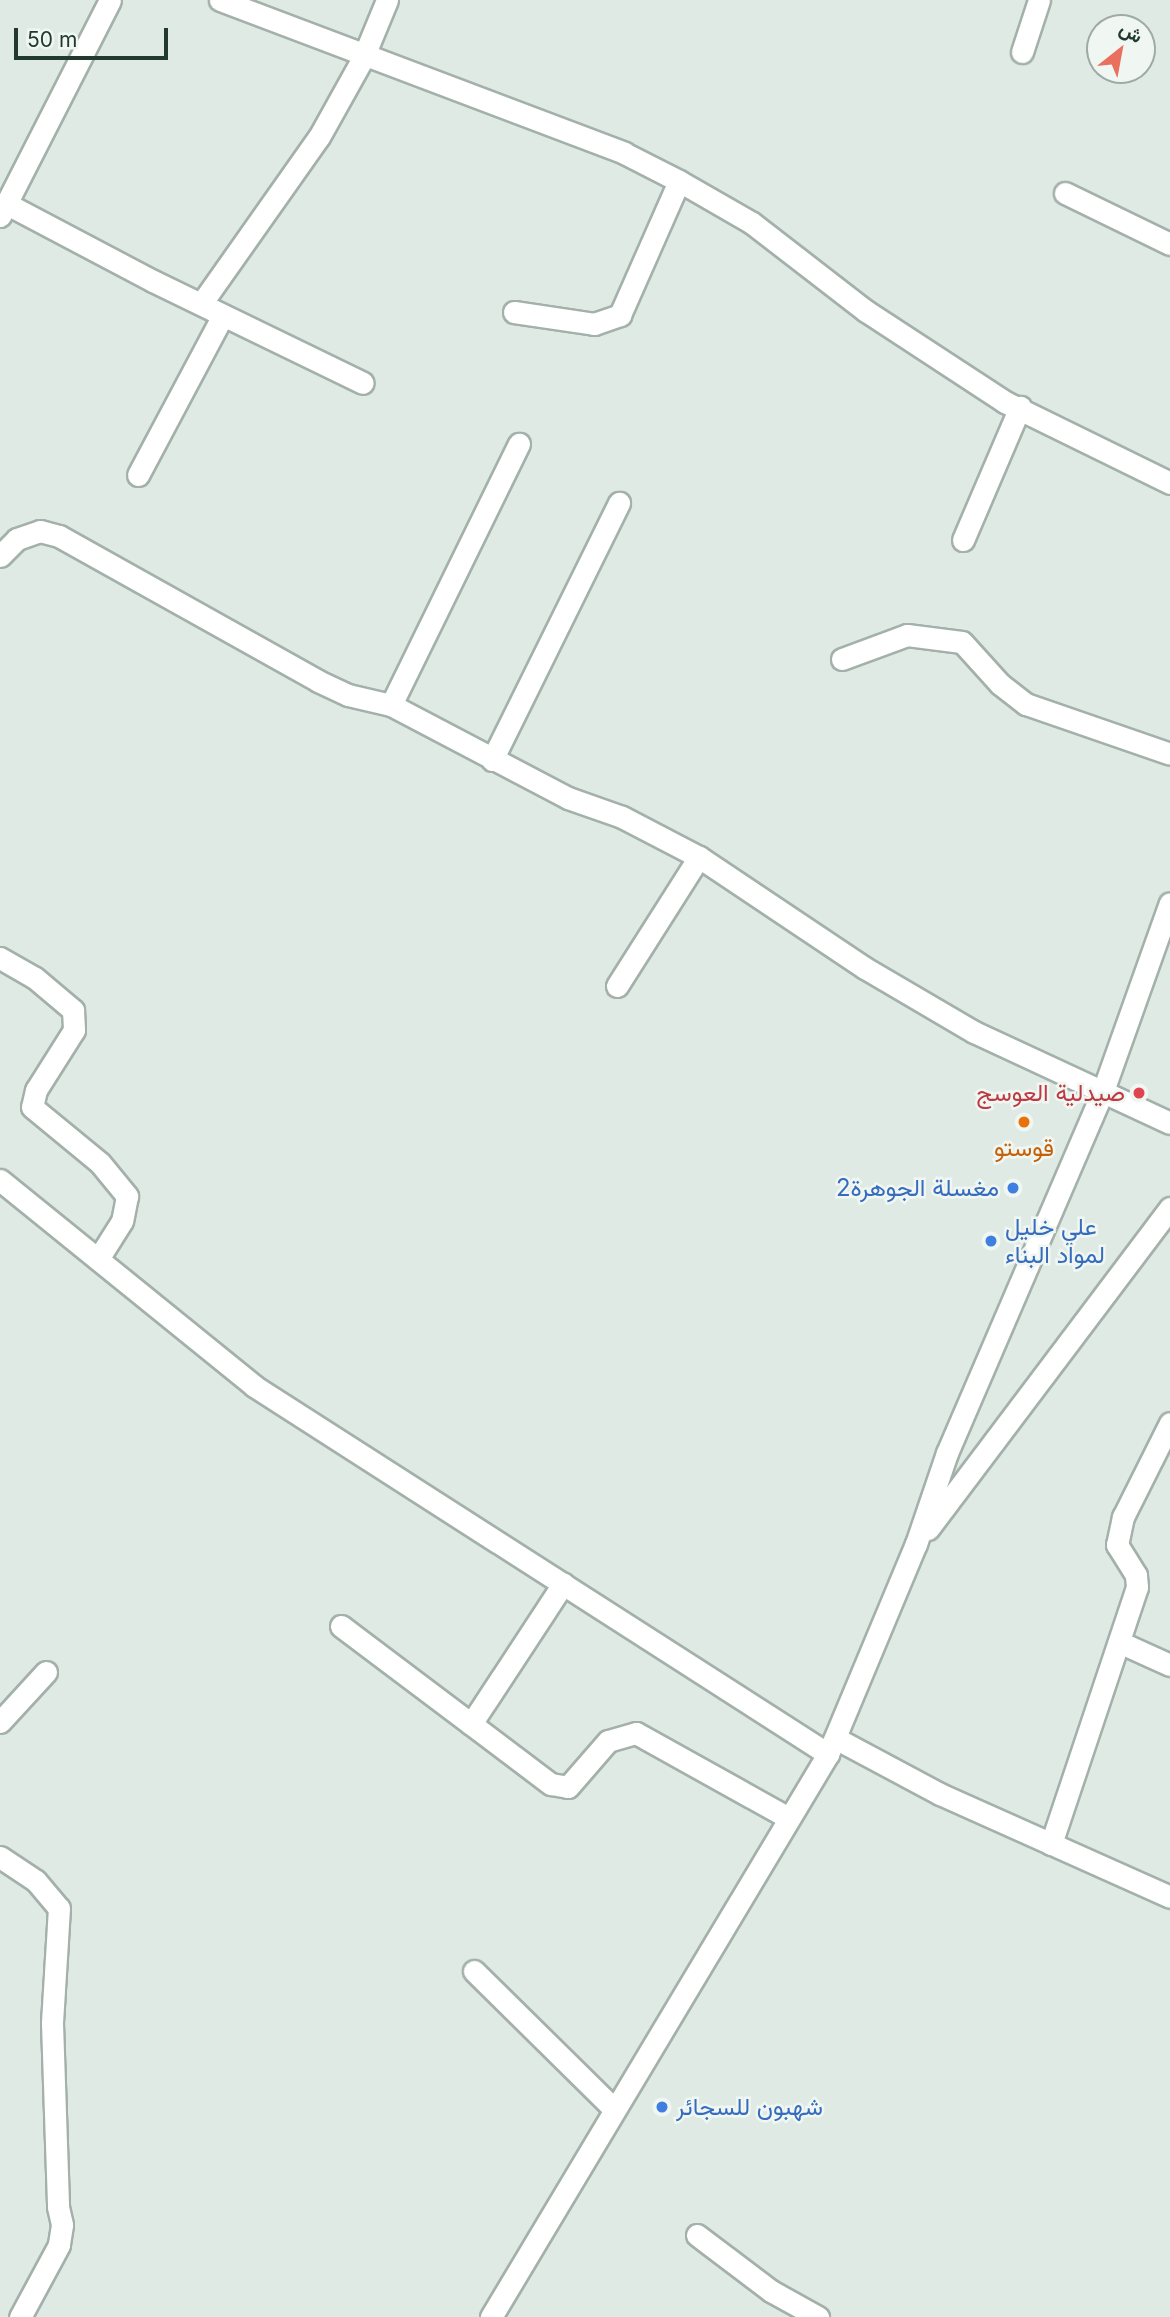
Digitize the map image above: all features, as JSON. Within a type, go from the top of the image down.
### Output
[{"type":"street","points":[[110,0],[4,210],[363,383]]},
{"type":"street","points":[[220,0],[363,58],[520,112],[624,153],[752,223],[866,311],[1005,402],[1020,407],[1170,483]]},
{"type":"street","points":[[201,304],[320,137],[363,58],[387,0]]},
{"type":"street","points":[[1022,52],[1039,0]]},
{"type":"street","points":[[514,312],[594,324],[620,315],[679,181]]},
{"type":"street","points":[[1065,193],[1170,244]]},
{"type":"street","points":[[138,475],[223,315]]},
{"type":"street","points":[[963,540],[1020,407]]},
{"type":"street","points":[[391,705],[519,444]]},
{"type":"street","points":[[492,760],[619,503]]},
{"type":"street","points":[[0,556],[17,539],[40,531],[59,536],[318,681],[348,695],[391,705],[492,760],[699,857],[865,968],[974,1032],[1104,1088],[1170,1123]]},
{"type":"street","points":[[842,659],[907,635],[962,642],[1000,684],[1027,704],[1170,754]]},
{"type":"street","points":[[617,986],[699,857]]},
{"type":"street","points":[[491,2317],[613,2108],[832,1746],[916,1544],[947,1453],[1104,1088],[1170,903]]},
{"type":"street","points":[[0,958],[35,978],[73,1010],[74,1030],[36,1090],[32,1107],[100,1163],[127,1196],[122,1221],[98,1259]]},
{"type":"street","points":[[0,1180],[254,1386],[564,1584],[832,1746],[1170,1897]]},
{"type":"street","points":[[916,1544],[1170,1208]]},
{"type":"street","points":[[1051,1844],[1138,1580],[1118,1545],[1118,1535],[1170,1423]]},
{"type":"street","points":[[471,1724],[564,1584]]},
{"type":"street","points":[[341,1626],[560,1788],[574,1783],[608,1741],[620,1734],[646,1736],[789,1818]]},
{"type":"street","points":[[1119,1642],[1170,1665]]},
{"type":"street","points":[[0,1722],[46,1672]]},
{"type":"street","points":[[0,1857],[36,1881],[59,1908],[52,2023],[58,2207],[62,2225],[59,2245],[20,2317]]},
{"type":"street","points":[[474,1971],[613,2108]]},
{"type":"street","points":[[697,2235],[771,2291],[818,2317]]},
{"type":"place","name":"صيدلية العوسج","points":[[1139,1093]]},
{"type":"place","name":"قوستو","points":[[1024,1122]]},
{"type":"place","name":"مغسلة الجوهرة2","points":[[1013,1188]]},
{"type":"place","name":"علي خليل لمواد البناء","points":[[991,1241]]},
{"type":"place","name":"شهبون للسجائر","points":[[662,2107]]}]
